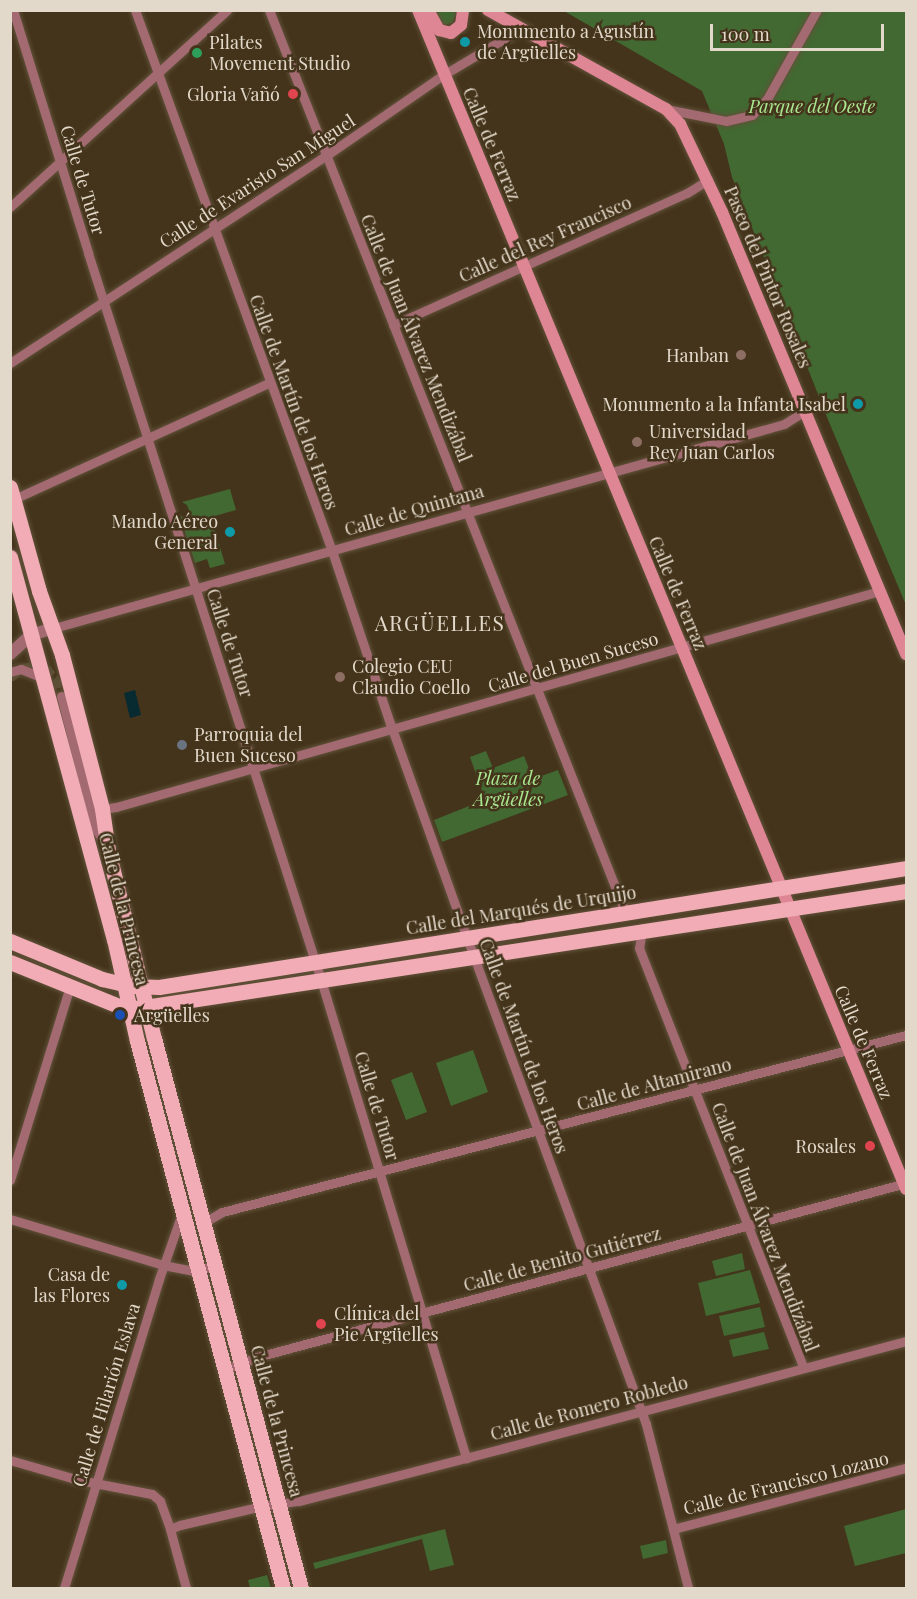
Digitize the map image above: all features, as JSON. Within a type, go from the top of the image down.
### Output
[{"type":"main road","name":"Calle de Ferraz","points":[[418,10],[848,1051],[906,1185]]},
{"type":"main road","points":[[428,10],[439,30],[451,33],[461,25],[463,10]]},
{"type":"main road","name":"Paseo del Pintor Rosales","points":[[488,10],[666,109],[686,133],[708,180],[906,654]]},
{"type":"main road","name":"Calle de la Princesa","points":[[12,493],[39,591],[54,628],[102,809],[108,850],[147,1007],[301,1588]]},
{"type":"main road","name":"Calle de la Princesa","points":[[10,557],[283,1588]]},
{"type":"main road","name":"Calle del Marqués de Urquijo","points":[[10,941],[96,977],[124,985],[168,986],[906,868]]},
{"type":"main road","points":[[10,962],[129,1008],[147,1007],[906,891]]},
{"type":"street","name":"Calle de Tutor","points":[[13,10],[321,980],[466,1458]]},
{"type":"street","name":"Calle de Martín de los Heros","points":[[135,10],[332,551],[392,729],[467,938],[641,1412],[688,1588]]},
{"type":"street","points":[[10,207],[227,10]]},
{"type":"street","name":"Calle de Juan Álvarez Mendizábal","points":[[269,10],[625,912]]},
{"type":"street","points":[[666,109],[726,121],[752,114],[767,99],[817,10]]},
{"type":"street","name":"Calle de Evaristo San Miguel","points":[[10,363],[327,155],[443,75],[522,28]]},
{"type":"street","name":"Calle del Rey Francisco","points":[[393,325],[687,192],[708,180]]},
{"type":"street","points":[[12,493],[148,438],[269,382]]},
{"type":"street","name":"Calle de Quintana","points":[[31,635],[784,424],[805,411]]},
{"type":"street","name":"Calle del Buen Suceso","points":[[102,809],[116,807],[880,591]]},
{"type":"street","points":[[10,654],[31,635]]},
{"type":"street","points":[[10,672],[21,669],[41,677]]},
{"type":"street","name":"Calle de la Princesa","points":[[61,696],[96,830],[108,850]]},
{"type":"street","name":"Calle de Juan Álvarez Mendizábal","points":[[642,930],[639,948],[803,1367]]},
{"type":"street","points":[[10,1180],[70,986]]},
{"type":"street","name":"Calle de Altamirano","points":[[203,1223],[222,1212],[906,1035]]},
{"type":"street","name":"Calle de Benito Gutiérrez","points":[[226,1368],[422,1313],[906,1185]]},
{"type":"street","name":"Calle de Hilarión Eslava","points":[[64,1588],[163,1265],[182,1213]]},
{"type":"street","points":[[10,1219],[163,1265],[198,1272],[214,1264]]},
{"type":"street","name":"Calle de Romero Robledo","points":[[170,1529],[262,1506],[299,1501],[906,1341]]},
{"type":"street","points":[[10,1460],[96,1484],[137,1489],[152,1494],[160,1501],[186,1588]]},
{"type":"street","name":"Calle de Francisco Lozano","points":[[673,1529],[906,1468]]},
{"type":"green space","points":[[432,11],[455,11],[456,14],[452,23],[443,25]]},
{"type":"green space","name":"Parque del Oeste","points":[[564,11],[906,11],[906,605],[829,422],[732,177],[724,144],[702,91]]},
{"type":"green space","points":[[230,489],[236,510],[211,517],[225,564],[210,568],[207,559],[195,563],[180,517],[186,516],[189,510],[182,502]]},
{"type":"green space","name":"Plaza de Argüelles","points":[[486,751],[493,768],[524,756],[533,779],[558,770],[568,795],[442,842],[434,820],[469,806],[482,791],[470,757]]},
{"type":"green space","points":[[473,1050],[488,1092],[451,1106],[436,1063]]},
{"type":"green space","points":[[412,1072],[427,1112],[406,1120],[391,1080]]},
{"type":"green space","points":[[742,1253],[745,1269],[716,1276],[712,1261]]},
{"type":"green space","points":[[750,1270],[760,1303],[706,1316],[698,1283]]},
{"type":"green space","points":[[760,1307],[765,1327],[724,1336],[719,1316]]},
{"type":"green space","points":[[764,1332],[769,1349],[733,1357],[729,1340]]},
{"type":"green space","points":[[906,1509],[906,1553],[855,1566],[844,1526]]},
{"type":"green space","points":[[445,1529],[454,1565],[430,1571],[422,1539],[315,1569],[313,1563]]},
{"type":"green space","points":[[666,1540],[668,1553],[643,1559],[640,1546]]},
{"type":"green space","points":[[267,1575],[271,1588],[250,1588],[248,1580]]},
{"type":"water","points":[[135,690],[141,715],[130,718],[124,693]]},
{"type":"tunnel","points":[[10,678],[22,668],[35,666],[46,668],[56,679],[61,696]]},
{"type":"place","name":"Monumento a Agustín de Argüelles","points":[[465,42]]},
{"type":"place","name":"Pilates Movement Studio","points":[[197,53]]},
{"type":"place","name":"Gloria Vañó","points":[[293,94]]},
{"type":"place","name":"Hanban","points":[[741,355]]},
{"type":"place","name":"Monumento a la Infanta Isabel","points":[[858,404]]},
{"type":"place","name":"Universidad Rey Juan Carlos","points":[[637,442]]},
{"type":"place","name":"Mando Aéreo General","points":[[230,532]]},
{"type":"place","name":"Colegio CEU Claudio Coello","points":[[340,677]]},
{"type":"place","name":"Parroquia del Buen Suceso","points":[[182,745]]},
{"type":"place","name":"Argüelles","points":[[120,1015]]},
{"type":"place","name":"Rosales","points":[[870,1146]]},
{"type":"place","name":"Casa de las Flores","points":[[122,1285]]},
{"type":"place","name":"Clínica del Pie Argüelles","points":[[321,1324]]},
{"type":"district","name":"ARGÜELLES","points":[[440,622]]}]
